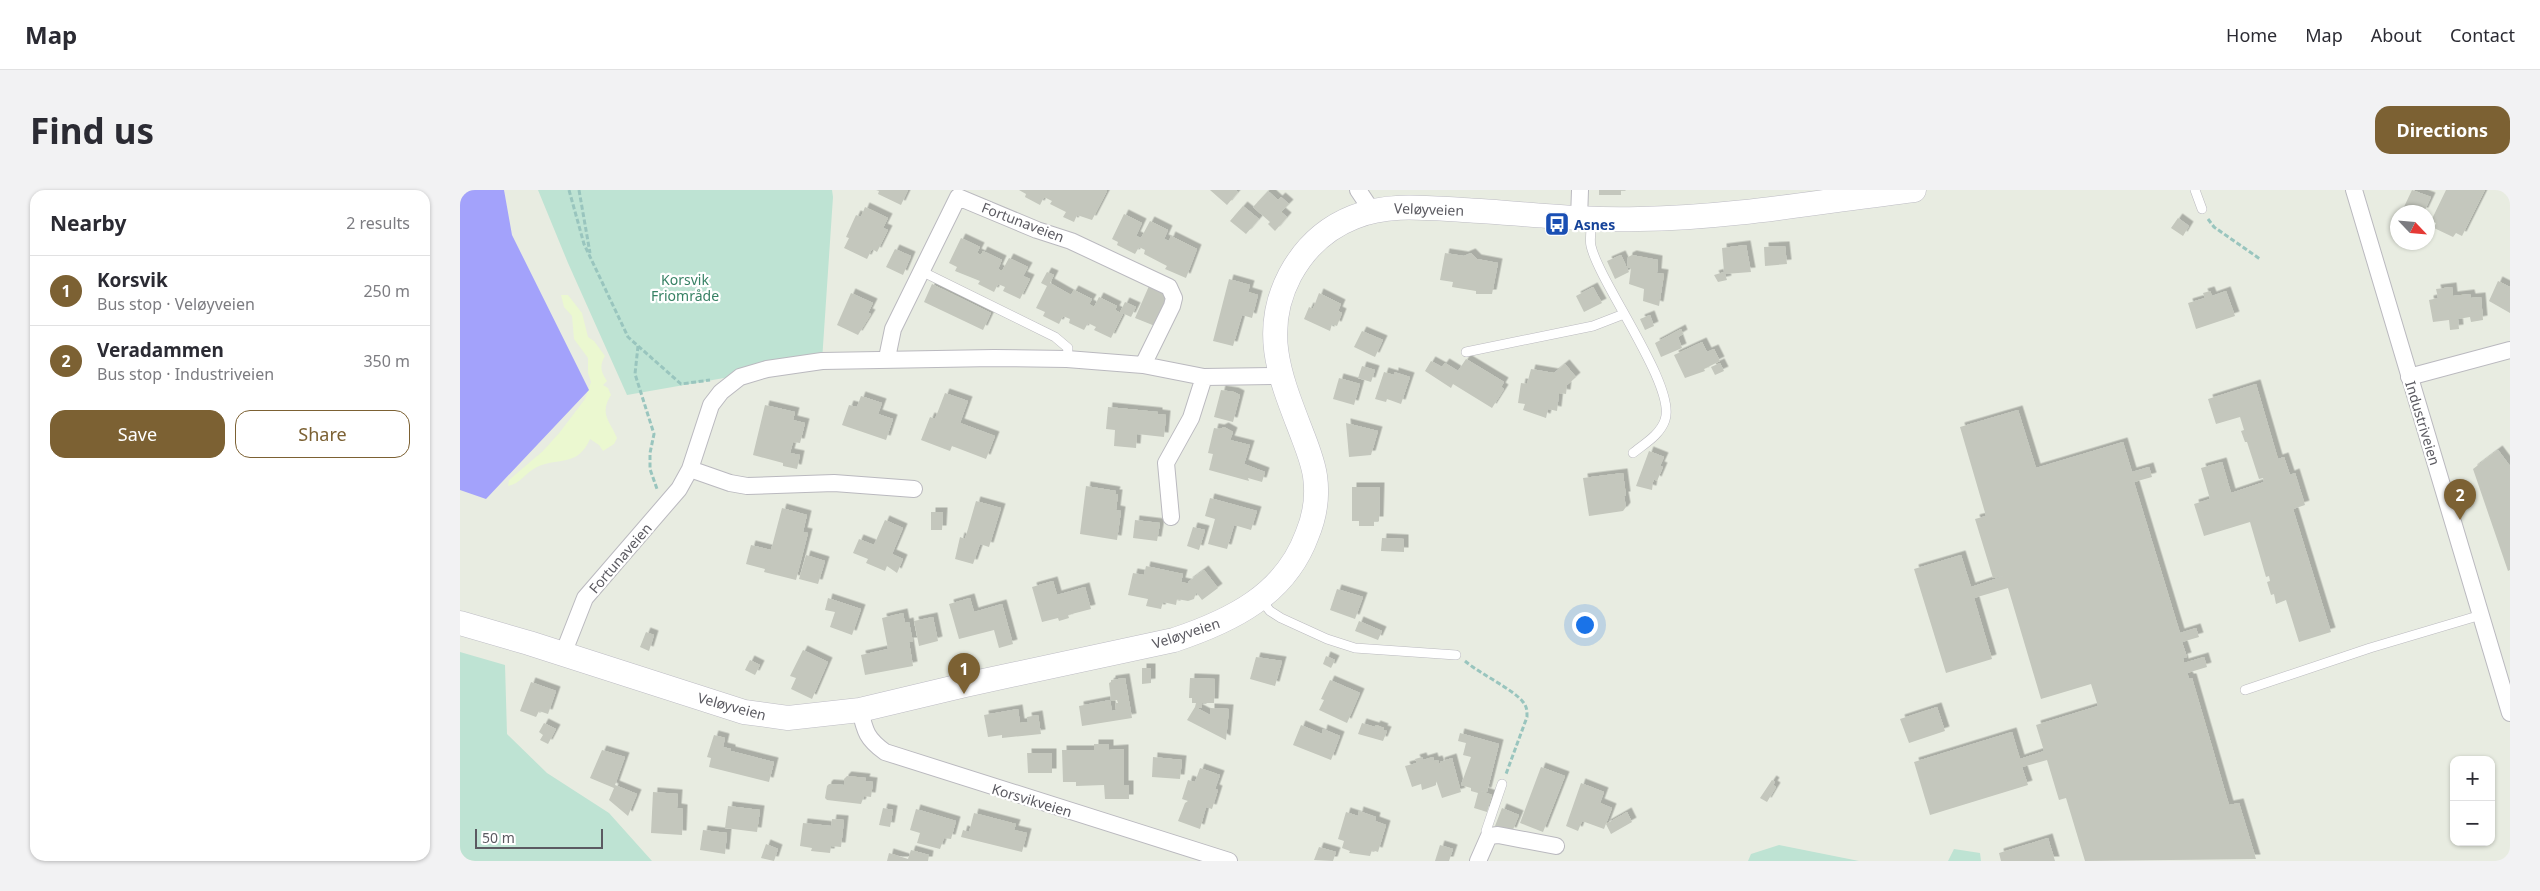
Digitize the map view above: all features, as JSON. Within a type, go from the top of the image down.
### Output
[{"type":"main road","name":"Veløyveien","points":[[460,624],[563,654],[744,712],[788,718],[860,710],[965,685],[1174,640],[1207,629],[1245,611],[1261,600],[1294,563],[1313,520],[1317,498],[1315,474],[1280,376],[1275,346],[1275,318],[1280,293],[1296,265],[1310,245],[1330,229],[1352,217],[1392,207],[1585,219],[1679,217],[1914,190]]},
{"type":"street","points":[[1358,190],[1372,211]]},
{"type":"street","points":[[1580,190],[1585,219]]},
{"type":"street","name":"Industriveien","points":[[2354,190],[2510,714]]},
{"type":"street","name":"Fortunaveien","points":[[887,358],[893,329],[960,194],[1037,230],[1071,241],[1169,287],[1174,298],[1172,306],[1143,365]]},
{"type":"street","points":[[2409,378],[2510,350]]},
{"type":"street","name":"Fortunaveien","points":[[563,654],[585,598],[679,489],[690,469],[711,405],[721,392],[740,377],[767,369],[816,362],[887,358],[1067,359],[1143,365],[1204,377],[1280,376]]},
{"type":"street","points":[[1171,517],[1166,463],[1191,418],[1204,377]]},
{"type":"street","points":[[690,469],[730,483],[747,486],[834,483],[914,489]]},
{"type":"street","name":"Korsvikveien","points":[[860,710],[864,730],[872,742],[885,752],[1229,861]]},
{"type":"street","points":[[1478,861],[1489,836],[1498,835],[1556,846]]},
{"type":"lane","points":[[2195,190],[2202,209]]},
{"type":"lane","points":[[1585,219],[1590,245],[1653,370],[1665,400],[1666,419],[1658,433],[1633,453]]},
{"type":"lane","points":[[921,271],[1055,336],[1068,348],[1067,359]]},
{"type":"lane","points":[[1466,352],[1593,326],[1624,314]]},
{"type":"lane","points":[[1261,600],[1270,611],[1281,618],[1327,639],[1355,648],[1456,654]]},
{"type":"lane","points":[[2245,690],[2378,646],[2481,615]]},
{"type":"lane","points":[[1489,836],[1486,832],[1502,784]]},
{"type":"path","points":[[569,190],[584,244],[628,337],[681,384],[740,377]]},
{"type":"path","points":[[580,190],[591,259]]},
{"type":"path","points":[[2202,209],[2214,228],[2260,259]]},
{"type":"path","points":[[638,346],[635,374],[654,434],[650,453],[650,469],[662,509]]},
{"type":"path","points":[[1456,654],[1480,674],[1522,700],[1527,708],[1527,716],[1502,784]]},
{"type":"green space","name":"Korsvik Friområde","points":[[538,190],[832,190],[822,361],[627,395],[568,263]]},
{"type":"green space","points":[[460,652],[505,665],[507,734],[547,773],[609,813],[652,861],[460,861]]},
{"type":"green space","points":[[1779,845],[1859,861],[1748,861],[1751,854]]},
{"type":"green space","points":[[1954,849],[1980,853],[1981,861],[1948,861]]},
{"type":"sand","points":[[561,295],[568,295],[582,313],[588,337],[594,341],[605,356],[602,369],[607,381],[603,385],[608,388],[611,395],[606,412],[617,438],[614,444],[603,451],[599,445],[590,439],[580,454],[574,458],[537,467],[516,483],[508,486],[509,480],[543,451],[560,432],[585,399],[591,382],[588,373],[588,358],[574,339],[572,316],[564,307]]},
{"type":"shaded area","points":[[460,190],[504,190],[512,235],[589,390],[486,499],[460,490]]},
{"type":"building","points":[[876,190],[908,190],[901,205],[878,194],[879,191]]},
{"type":"building","points":[[1019,190],[1107,191],[1092,220],[1077,215],[1074,222],[1063,217],[1066,212],[1050,204],[1052,201],[1044,197],[1040,205],[1025,197],[1026,194]]},
{"type":"building","points":[[1210,190],[1236,190],[1238,192],[1227,205]]},
{"type":"building","points":[[1599,190],[1621,190],[1621,195],[1599,195]]},
{"type":"building","points":[[2412,190],[2431,197],[2427,205],[2405,205]]},
{"type":"building","points":[[2446,190],[2485,190],[2462,236],[2456,233],[2453,237],[2435,228],[2435,213]]},
{"type":"building","points":[[1268,191],[1278,200],[1281,197],[1289,204],[1281,212],[1287,217],[1275,231],[1268,224],[1270,222],[1253,207]]},
{"type":"building","points":[[1243,206],[1259,219],[1246,234],[1230,221]]},
{"type":"building","points":[[865,207],[888,218],[883,228],[888,230],[877,252],[872,249],[867,259],[844,248],[849,238],[846,237],[856,215],[861,217]]},
{"type":"building","points":[[1124,214],[1142,223],[1136,236],[1141,238],[1150,221],[1168,230],[1164,239],[1169,241],[1171,236],[1197,249],[1186,278],[1165,269],[1167,266],[1144,254],[1145,250],[1139,247],[1135,254],[1117,245],[1118,242],[1112,239]]},
{"type":"building","points":[[2178,218],[2189,226],[2183,236],[2171,228]]},
{"type":"building","points":[[961,238],[980,247],[977,253],[981,255],[983,251],[1002,260],[998,269],[1002,271],[1009,258],[1028,267],[1023,276],[1030,279],[1020,299],[1003,291],[1005,287],[998,284],[994,292],[978,284],[980,281],[955,271],[957,267],[949,263]]},
{"type":"building","points":[[1746,245],[1751,272],[1725,274],[1727,280],[1718,282],[1714,275],[1724,272],[1722,248]]},
{"type":"building","points":[[1785,246],[1787,264],[1765,266],[1764,247]]},
{"type":"building","points":[[895,249],[911,256],[903,275],[886,267]]},
{"type":"building","points":[[1445,253],[1464,256],[1471,253],[1477,259],[1498,263],[1492,294],[1476,294],[1476,291],[1452,287],[1453,282],[1440,280]]},
{"type":"building","points":[[1621,255],[1629,272],[1615,279],[1607,261]]},
{"type":"building","points":[[1632,255],[1658,260],[1657,273],[1664,274],[1659,306],[1643,301],[1644,289],[1629,284],[1631,268],[1627,267],[1628,257]]},
{"type":"building","points":[[1047,272],[1054,275],[1050,283],[1071,295],[1074,290],[1092,299],[1089,304],[1094,307],[1099,297],[1117,306],[1115,310],[1123,314],[1111,338],[1094,330],[1096,327],[1088,323],[1084,330],[1069,323],[1070,319],[1063,316],[1059,324],[1043,316],[1045,312],[1036,308],[1047,286],[1041,283]]},
{"type":"building","points":[[1229,279],[1250,285],[1248,292],[1258,295],[1252,318],[1242,315],[1233,346],[1213,341]]},
{"type":"building","points":[[2498,281],[2510,287],[2510,313],[2489,301]]},
{"type":"building","points":[[932,284],[991,313],[983,330],[924,302]]},
{"type":"building","points":[[1149,286],[1168,294],[1155,326],[1135,318]]},
{"type":"building","points":[[1593,287],[1602,303],[1584,312],[1576,296]]},
{"type":"building","points":[[2452,287],[2453,296],[2470,294],[2471,298],[2481,297],[2483,320],[2471,322],[2470,317],[2458,319],[2459,329],[2450,330],[2449,320],[2433,322],[2429,300],[2438,298],[2436,289]]},
{"type":"building","points":[[2210,291],[2212,296],[2226,291],[2235,316],[2196,329],[2188,303],[2205,298],[2203,293]]},
{"type":"building","points":[[851,293],[873,303],[868,313],[871,314],[858,335],[837,325]]},
{"type":"building","points":[[1319,293],[1341,304],[1338,311],[1342,313],[1337,326],[1332,324],[1330,331],[1304,319],[1309,307],[1313,309]]},
{"type":"building","points":[[1125,302],[1136,307],[1131,317],[1120,312]]},
{"type":"building","points":[[1650,315],[1654,326],[1645,330],[1640,319]]},
{"type":"building","points":[[1681,329],[1683,334],[1678,337],[1682,348],[1661,357],[1655,343]]},
{"type":"building","points":[[1362,331],[1383,340],[1375,357],[1354,347]]},
{"type":"building","points":[[1702,342],[1707,352],[1714,349],[1720,361],[1704,369],[1705,371],[1685,378],[1674,355]]},
{"type":"building","points":[[1466,359],[1504,382],[1501,387],[1504,389],[1492,408],[1453,384],[1451,388],[1425,371],[1431,361],[1442,367],[1445,363],[1458,371]]},
{"type":"building","points":[[1720,363],[1724,371],[1715,375],[1711,367]]},
{"type":"building","points":[[1565,364],[1576,377],[1567,385],[1566,394],[1559,393],[1557,411],[1548,409],[1546,418],[1523,410],[1525,404],[1518,403],[1521,383],[1527,384],[1531,369],[1554,373]]},
{"type":"building","points":[[1362,366],[1375,370],[1371,382],[1358,378]]},
{"type":"building","points":[[1384,372],[1394,375],[1394,372],[1410,377],[1401,404],[1387,399],[1386,402],[1375,399]]},
{"type":"building","points":[[1339,378],[1360,384],[1354,405],[1333,399]]},
{"type":"building","points":[[2256,384],[2278,459],[2284,457],[2290,475],[2295,473],[2305,505],[2293,509],[2331,632],[2299,642],[2286,600],[2276,604],[2274,594],[2271,595],[2267,582],[2270,581],[2269,576],[2266,577],[2250,522],[2204,536],[2194,504],[2210,499],[2201,468],[2222,462],[2231,493],[2264,482],[2263,478],[2259,479],[2247,442],[2245,442],[2241,431],[2244,430],[2240,417],[2216,424],[2208,399]]},
{"type":"building","points":[[1221,390],[1240,395],[1233,422],[1214,417]]},
{"type":"building","points":[[945,393],[968,401],[960,423],[995,436],[986,459],[952,446],[950,451],[921,440],[930,417],[935,419]]},
{"type":"building","points":[[861,396],[882,403],[878,414],[893,419],[886,440],[842,425],[849,405],[857,407]]},
{"type":"building","points":[[765,405],[795,412],[793,420],[805,423],[800,443],[793,442],[790,453],[800,455],[797,469],[753,455]]},
{"type":"building","points":[[1108,407],[1158,412],[1158,414],[1166,415],[1164,437],[1137,434],[1136,448],[1114,446],[1115,430],[1106,429]]},
{"type":"building","points":[[2018,410],[2036,468],[2123,442],[2132,472],[2149,467],[2152,477],[2134,482],[2180,633],[2196,628],[2199,637],[2182,642],[2187,657],[2183,658],[2184,663],[2204,657],[2207,667],[2187,673],[2189,678],[2192,678],[2229,805],[2239,803],[2256,859],[2085,861],[2066,798],[2059,800],[2047,760],[2022,767],[2028,785],[1930,815],[1914,762],[2012,732],[2020,759],[2044,751],[2036,725],[2098,706],[2091,684],[2041,699],[2008,588],[1974,598],[1992,659],[1946,673],[1914,569],[1961,555],[1971,587],[2004,576],[1993,578],[1975,519],[1986,516],[1960,427]]},
{"type":"building","points":[[1346,423],[1378,431],[1371,455],[1349,457]]},
{"type":"building","points":[[1224,427],[1233,432],[1230,440],[1250,445],[1244,464],[1265,472],[1262,482],[1248,478],[1249,481],[1209,470],[1213,454],[1208,453],[1214,428],[1220,429]]},
{"type":"building","points":[[2498,450],[2510,466],[2510,570],[2508,571],[2473,469]]},
{"type":"building","points":[[1649,451],[1664,457],[1660,466],[1663,467],[1657,481],[1654,479],[1652,490],[1636,486]]},
{"type":"building","points":[[1623,473],[1626,507],[1623,511],[1589,516],[1583,478]]},
{"type":"building","points":[[1086,486],[1116,491],[1115,494],[1118,494],[1116,510],[1121,511],[1117,540],[1080,534]]},
{"type":"building","points":[[1352,487],[1380,487],[1379,521],[1374,521],[1374,526],[1359,526],[1359,521],[1352,521]]},
{"type":"building","points":[[1210,498],[1257,511],[1251,530],[1234,525],[1227,549],[1208,544],[1215,519],[1205,516]]},
{"type":"building","points":[[976,501],[1001,508],[989,547],[980,544],[973,564],[955,559],[960,537],[965,539]]},
{"type":"building","points":[[782,508],[807,515],[803,532],[808,533],[796,580],[764,572],[765,569],[746,564],[751,545],[771,550]]},
{"type":"building","points":[[931,512],[943,512],[942,530],[931,530]]},
{"type":"building","points":[[885,520],[903,528],[892,554],[903,559],[897,573],[887,566],[885,571],[866,563],[868,559],[853,553],[859,539],[874,545]]},
{"type":"building","points":[[1135,520],[1160,523],[1157,541],[1133,538]]},
{"type":"building","points":[[1193,527],[1205,530],[1199,550],[1187,546]]},
{"type":"building","points":[[1382,538],[1404,539],[1404,552],[1381,551]]},
{"type":"building","points":[[806,555],[825,561],[818,584],[799,579]]},
{"type":"building","points":[[1146,566],[1183,574],[1181,582],[1190,584],[1188,582],[1204,570],[1218,588],[1202,600],[1196,592],[1194,599],[1188,601],[1177,599],[1176,605],[1163,602],[1161,609],[1146,606],[1148,599],[1128,595],[1133,573],[1144,575]]},
{"type":"building","points":[[1053,581],[1057,595],[1085,587],[1091,609],[1068,615],[1069,618],[1059,621],[1058,618],[1042,622],[1032,587]]},
{"type":"building","points":[[1337,589],[1363,597],[1355,619],[1330,610]]},
{"type":"building","points":[[828,598],[861,609],[852,635],[830,627],[835,612],[825,610]]},
{"type":"building","points":[[970,598],[974,612],[1002,604],[1013,644],[999,648],[994,630],[959,639],[949,604]]},
{"type":"building","points":[[903,613],[905,623],[909,622],[913,642],[909,642],[913,666],[865,675],[861,655],[888,649],[882,618]]},
{"type":"building","points":[[933,617],[938,641],[919,646],[914,621]]},
{"type":"building","points":[[1359,621],[1382,631],[1378,640],[1355,631]]},
{"type":"building","points":[[646,632],[654,635],[649,651],[640,647]]},
{"type":"building","points":[[803,650],[828,662],[812,699],[791,689],[796,678],[790,676]]},
{"type":"building","points":[[1326,656],[1335,660],[1331,668],[1323,664]]},
{"type":"building","points":[[1256,657],[1282,661],[1275,686],[1250,679]]},
{"type":"building","points":[[750,660],[760,665],[755,675],[745,670]]},
{"type":"building","points":[[1142,668],[1151,668],[1151,683],[1142,684]]},
{"type":"building","points":[[1125,678],[1132,718],[1082,726],[1079,706],[1110,700],[1112,711],[1116,710],[1115,703],[1118,703],[1117,700],[1111,701],[1109,683],[1111,680]]},
{"type":"building","points":[[1190,678],[1215,679],[1214,703],[1202,703],[1202,708],[1197,708],[1210,715],[1210,708],[1229,709],[1226,740],[1187,720],[1196,703],[1192,703],[1192,698],[1189,698]]},
{"type":"building","points":[[1330,680],[1360,693],[1347,723],[1319,710],[1324,700],[1321,699]]},
{"type":"building","points":[[531,682],[556,691],[548,714],[539,711],[536,717],[520,711]]},
{"type":"building","points":[[1937,707],[1945,731],[1909,743],[1900,719]]},
{"type":"building","points":[[1018,709],[1020,723],[1028,722],[1027,717],[1038,715],[1041,734],[1002,738],[1002,735],[988,737],[984,715]]},
{"type":"building","points":[[544,723],[556,729],[548,744],[540,740],[543,735],[539,732]]},
{"type":"building","points":[[1362,723],[1384,728],[1383,730],[1387,731],[1383,741],[1358,734]]},
{"type":"building","points":[[1301,725],[1322,734],[1323,729],[1340,736],[1331,760],[1293,745]]},
{"type":"building","points":[[1460,733],[1499,744],[1487,792],[1481,791],[1492,795],[1487,812],[1474,808],[1478,793],[1471,791],[1471,788],[1461,785],[1471,757],[1463,755],[1466,743],[1458,741]]},
{"type":"building","points":[[714,735],[725,738],[723,747],[731,749],[731,751],[774,762],[769,782],[709,767],[711,758],[707,757]]},
{"type":"building","points":[[1094,744],[1109,744],[1109,750],[1124,749],[1124,785],[1129,785],[1129,799],[1105,799],[1104,785],[1076,786],[1076,782],[1063,782],[1062,750],[1094,750]]},
{"type":"building","points":[[602,750],[625,757],[615,785],[637,794],[628,816],[609,800],[614,788],[590,778]]},
{"type":"building","points":[[1027,753],[1052,753],[1052,773],[1028,773]]},
{"type":"building","points":[[1153,757],[1182,760],[1180,779],[1152,777]]},
{"type":"building","points":[[1422,757],[1423,760],[1433,757],[1434,761],[1438,760],[1442,771],[1440,762],[1452,758],[1461,792],[1442,798],[1436,780],[1436,785],[1422,790],[1421,784],[1412,787],[1405,766],[1417,763],[1415,759]]},
{"type":"building","points":[[1541,767],[1565,776],[1543,832],[1520,823]]},
{"type":"building","points":[[1200,768],[1220,775],[1215,789],[1218,790],[1212,809],[1206,807],[1200,829],[1178,821],[1185,803],[1188,801],[1182,799],[1188,780],[1195,782]]},
{"type":"building","points":[[847,776],[866,778],[865,781],[873,782],[871,797],[864,796],[861,804],[827,800],[825,798],[827,786],[829,784],[844,785],[844,779]]},
{"type":"building","points":[[1772,780],[1775,782],[1773,785],[1776,787],[1767,802],[1760,798]]},
{"type":"building","points":[[1581,783],[1604,792],[1600,803],[1612,808],[1604,829],[1582,821],[1578,831],[1566,826]]},
{"type":"building","points":[[653,792],[678,794],[677,808],[683,809],[682,835],[651,833]]},
{"type":"building","points":[[728,806],[760,810],[757,832],[725,828]]},
{"type":"building","points":[[883,808],[893,810],[890,827],[879,825]]},
{"type":"building","points":[[1502,808],[1519,815],[1512,832],[1495,826]]},
{"type":"building","points":[[916,809],[956,821],[951,839],[944,838],[940,849],[917,843],[920,833],[910,830]]},
{"type":"building","points":[[1359,811],[1376,817],[1375,821],[1386,825],[1378,852],[1372,850],[1370,856],[1349,853],[1350,851],[1342,848],[1344,841],[1338,839],[1346,812],[1358,816]]},
{"type":"building","points":[[1627,812],[1632,822],[1611,834],[1606,824]]},
{"type":"building","points":[[974,813],[1016,824],[1014,830],[1027,833],[1022,852],[961,837],[963,830],[969,832]]},
{"type":"building","points":[[832,819],[844,820],[841,847],[831,846],[830,853],[811,851],[812,848],[800,846],[803,823],[831,826]]},
{"type":"building","points":[[703,830],[727,833],[725,854],[700,850]]},
{"type":"building","points":[[2048,838],[2055,861],[2001,861],[1999,853]]},
{"type":"building","points":[[766,844],[778,849],[774,861],[761,858]]},
{"type":"building","points":[[1440,845],[1453,849],[1449,861],[1435,861]]},
{"type":"building","points":[[1319,847],[1336,852],[1333,861],[1314,860]]},
{"type":"building","points":[[911,850],[929,855],[928,861],[887,861],[889,853],[908,859]]},
{"type":"place","name":"Asnes","points":[[1557,224]]},
{"type":"place","name":"Veradammen","points":[[2460,520]]},
{"type":"place","name":"Korsvik","points":[[964,694]]}]
